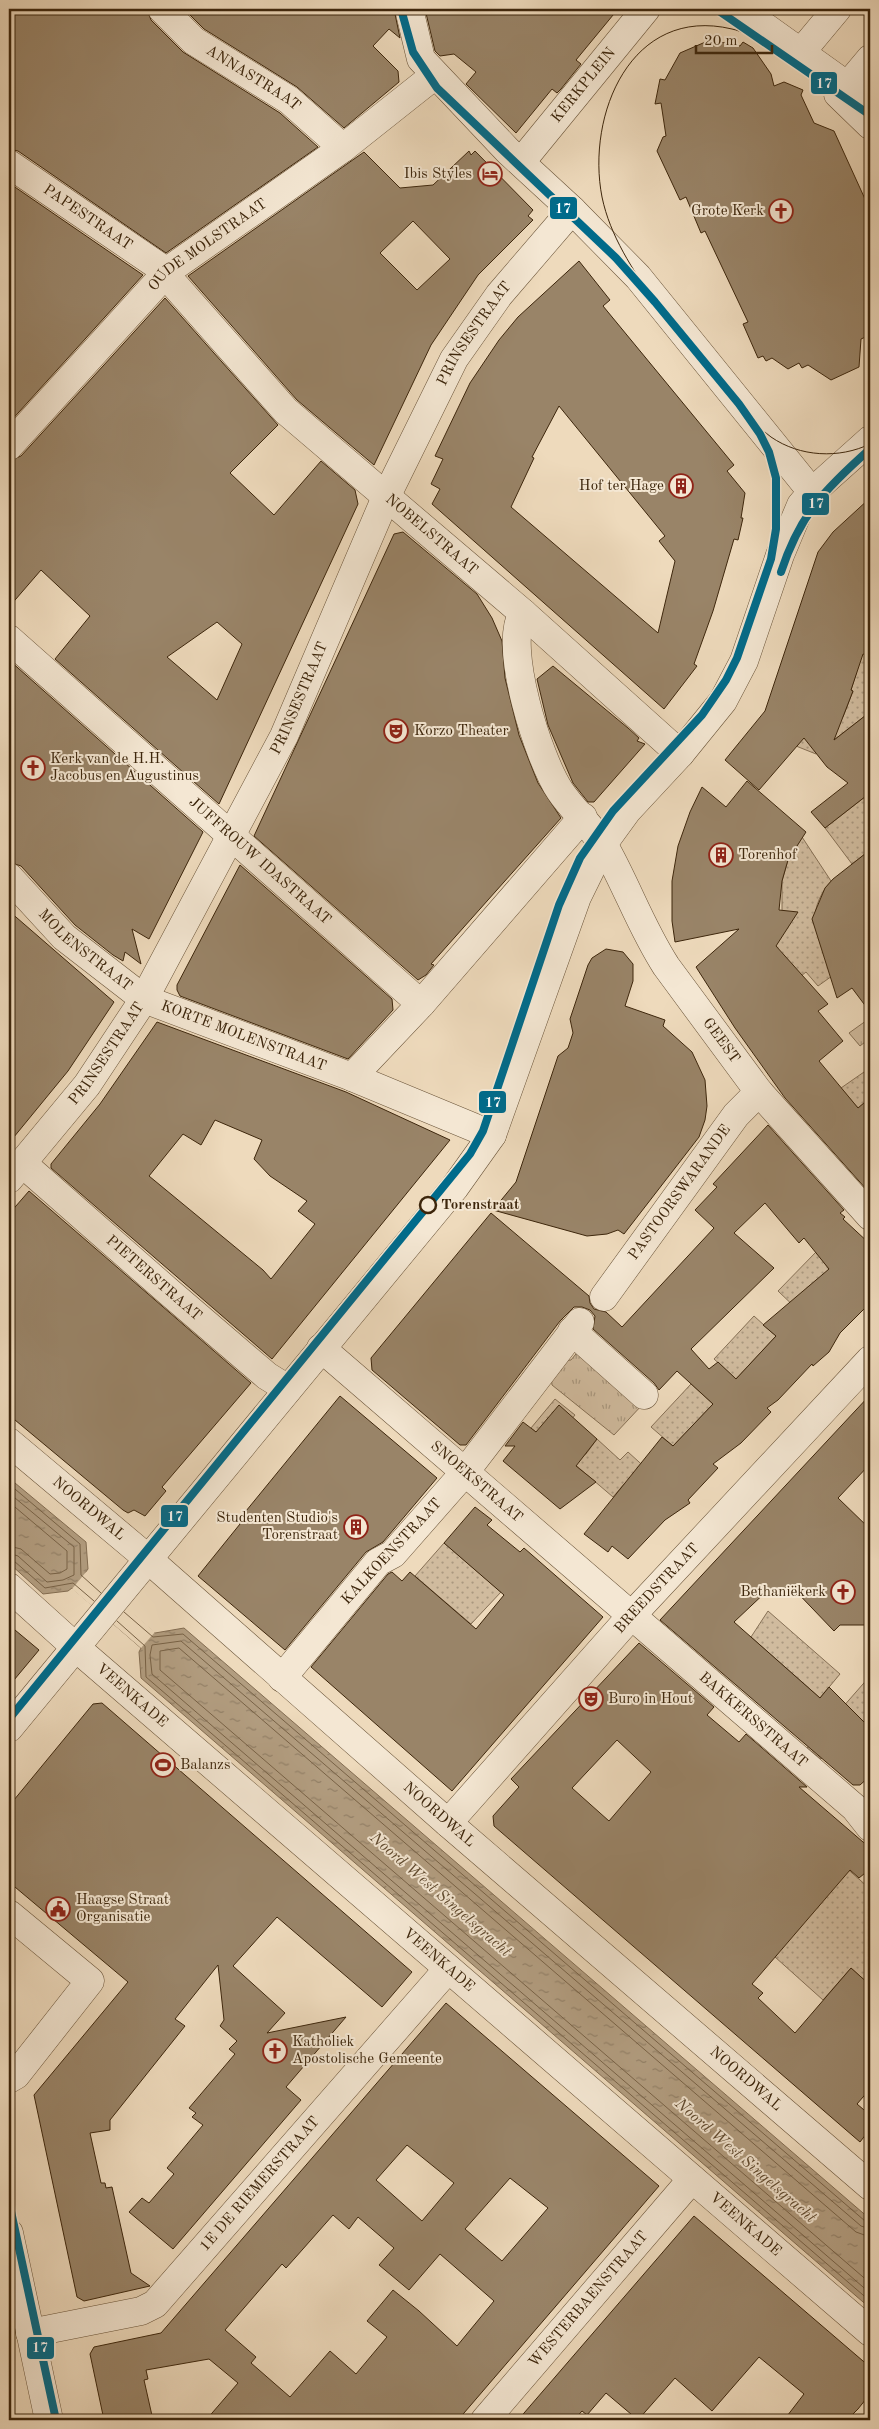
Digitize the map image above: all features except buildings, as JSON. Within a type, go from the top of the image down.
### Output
[{"type":"street","name":"ANNASTRAAT","points":[[162,9],[194,41],[289,100],[343,148]]},
{"type":"street","points":[[409,9],[421,59],[521,162],[572,210],[638,277],[812,492]]},
{"type":"street","name":"KERKPLEIN","points":[[521,162],[646,9]]},
{"type":"street","points":[[740,9],[849,84],[870,102]]},
{"type":"street","points":[[802,51],[837,9]]},
{"type":"street","points":[[802,51],[836,91],[870,125]]},
{"type":"street","points":[[849,84],[870,59]]},
{"type":"street","name":"OUDE MOLSTRAAT","points":[[9,446],[157,283],[163,274],[343,148],[435,75]]},
{"type":"street","name":"PAPESTRAAT","points":[[9,164],[156,264],[163,274]]},
{"type":"street","name":"PRINSESTRAAT","points":[[16,1171],[87,1085],[144,1000],[284,736],[386,497],[454,359],[499,295],[572,210]]},
{"type":"street","name":"NOBELSTRAAT","points":[[163,274],[286,411],[524,613],[680,754]]},
{"type":"street","points":[[9,1728],[70,1642],[110,1607],[148,1560],[278,1383],[321,1348],[455,1187],[492,1135],[574,905],[603,844],[627,812],[680,754],[723,701],[737,675],[767,598],[789,531],[801,505],[812,492],[870,440]]},
{"type":"street","points":[[524,613],[518,621],[516,634],[519,666],[532,729],[559,790],[603,844]]},
{"type":"street","name":"JUFFROUW IDASTRAAT","points":[[9,639],[421,1004]]},
{"type":"street","points":[[492,1135],[347,1075],[421,1004],[577,811]]},
{"type":"street","name":"GEEST","points":[[603,844],[652,945],[759,1092],[870,1216]]},
{"type":"street","name":"MOLENSTRAAT","points":[[9,877],[64,937],[144,1000]]},
{"type":"street","name":"KORTE MOLENSTRAAT","points":[[144,1000],[347,1075]]},
{"type":"street","name":"PASTOORSWARANDE","points":[[604,1297],[736,1115],[759,1092]]},
{"type":"street","name":"PIETERSTRAAT","points":[[16,1171],[89,1220],[94,1240],[278,1383]]},
{"type":"street","points":[[465,1472],[576,1327],[644,1395]]},
{"type":"street","name":"SNOEKSTRAAT","points":[[321,1348],[632,1615]]},
{"type":"street","name":"BREEDSTRAAT","points":[[448,1823],[632,1615],[870,1360]]},
{"type":"street","name":"NOORDWAL","points":[[9,1442],[148,1560],[448,1823],[870,2186]]},
{"type":"street","name":"KALKOENSTRAAT","points":[[282,1678],[378,1562],[393,1554],[465,1472]]},
{"type":"street","name":"VEENKADE","points":[[9,1587],[70,1642],[870,2332]]},
{"type":"street","name":"BAKKERSSTRAAT","points":[[632,1615],[865,1809]]},
{"type":"street","points":[[9,1914],[90,1981],[16,2075],[9,2080]]},
{"type":"street","name":"1E DE RIEMERSTRAAT","points":[[30,2333],[141,2311],[155,2304],[448,1969]]},
{"type":"street","name":"WESTERBAENSTRAAT","points":[[485,2420],[692,2179]]},
{"type":"street","points":[[9,2233],[49,2420]]},
{"type":"green space","points":[[870,557],[870,712],[816,754],[796,746],[812,728],[822,735],[843,717],[853,691],[851,690],[856,674],[863,563]]},
{"type":"green space","points":[[870,793],[870,850],[852,864],[825,828]]},
{"type":"green space","points":[[802,837],[831,881],[822,893],[815,916],[819,938],[839,971],[818,986],[806,972],[801,976],[766,941],[782,917],[782,881],[788,860]]},
{"type":"green space","points":[[870,1018],[870,1038],[860,1046],[849,1033]]},
{"type":"green space","points":[[864,1072],[870,1081],[870,1098],[858,1108],[841,1088]]},
{"type":"green space","points":[[816,1252],[829,1269],[799,1311],[778,1291]]},
{"type":"green space","points":[[754,1316],[776,1336],[736,1379],[714,1359]]},
{"type":"green space","points":[[580,1349],[643,1404],[614,1435],[552,1385],[551,1375],[562,1361],[571,1360]]},
{"type":"green space","points":[[691,1384],[713,1404],[673,1446],[651,1427]]},
{"type":"green space","points":[[555,1399],[575,1415],[551,1444],[531,1428]]},
{"type":"green space","points":[[597,1439],[620,1460],[628,1452],[649,1471],[632,1490],[624,1484],[613,1497],[572,1462],[586,1454]]},
{"type":"green space","points":[[444,1543],[501,1592],[471,1624],[415,1576]]},
{"type":"green space","points":[[768,1611],[840,1674],[820,1698],[751,1637]]},
{"type":"green space","points":[[870,1676],[870,1717],[833,1753],[829,1750],[821,1759],[807,1748]]},
{"type":"green space","points":[[804,1831],[868,1887],[870,1885],[870,1985],[851,1968],[823,2000],[775,1957]]},
{"type":"water","name":"Noord West Singelsgracht","points":[[9,1478],[86,1542],[88,1569],[85,1573],[155,1633],[184,1628],[870,2219],[870,2308],[141,1678],[139,1652],[141,1648],[72,1588],[68,1591],[43,1594],[9,1563]]},
{"type":"pier","points":[[86,1572],[155,1632],[141,1648],[72,1589]]},
{"type":"tram line","points":[[655,302],[616,239],[602,197],[599,165],[601,133],[609,101],[623,73],[642,50],[667,34],[697,26],[732,29],[763,43]]},
{"type":"tram line","points":[[739,404],[771,437],[794,449],[820,454],[833,454],[858,449],[870,444]]},
{"type":"transit line","name":"17","points":[[9,1719],[470,1154],[483,1131],[559,905],[580,858],[613,811],[702,715],[726,680],[737,658],[771,559],[776,529],[776,478],[769,452],[760,434],[739,404],[616,258],[437,88],[413,52],[401,9]]},
{"type":"transit line","name":"17","points":[[716,9],[870,115]]},
{"type":"transit line","name":"17","points":[[781,572],[797,534],[816,504],[827,490],[870,449]]},
{"type":"transit line","name":"17","points":[[9,2202],[56,2420]]},
{"type":"place","name":"Ibis Styles","points":[[490,174]]},
{"type":"place","name":"Grote Kerk","points":[[781,211]]},
{"type":"place","name":"Hof ter Hage","points":[[681,486]]},
{"type":"place","name":"Korzo Theater","points":[[396,731]]},
{"type":"place","name":"Kerk van de H.H. Jacobus en Augustinus","points":[[33,768]]},
{"type":"place","name":"Torenhof","points":[[721,855]]},
{"type":"place","name":"Torenstraat","points":[[428,1205]]},
{"type":"place","name":"Studenten Studio's Torenstraat","points":[[356,1527]]},
{"type":"place","name":"Bethaniëkerk","points":[[843,1592]]},
{"type":"place","name":"Buro in Hout","points":[[591,1699]]},
{"type":"place","name":"Balanzs","points":[[163,1765]]},
{"type":"place","name":"Haagse Straat Organisatie","points":[[58,1909]]},
{"type":"place","name":"Katholiek Apostolische Gemeente","points":[[275,2051]]}]
